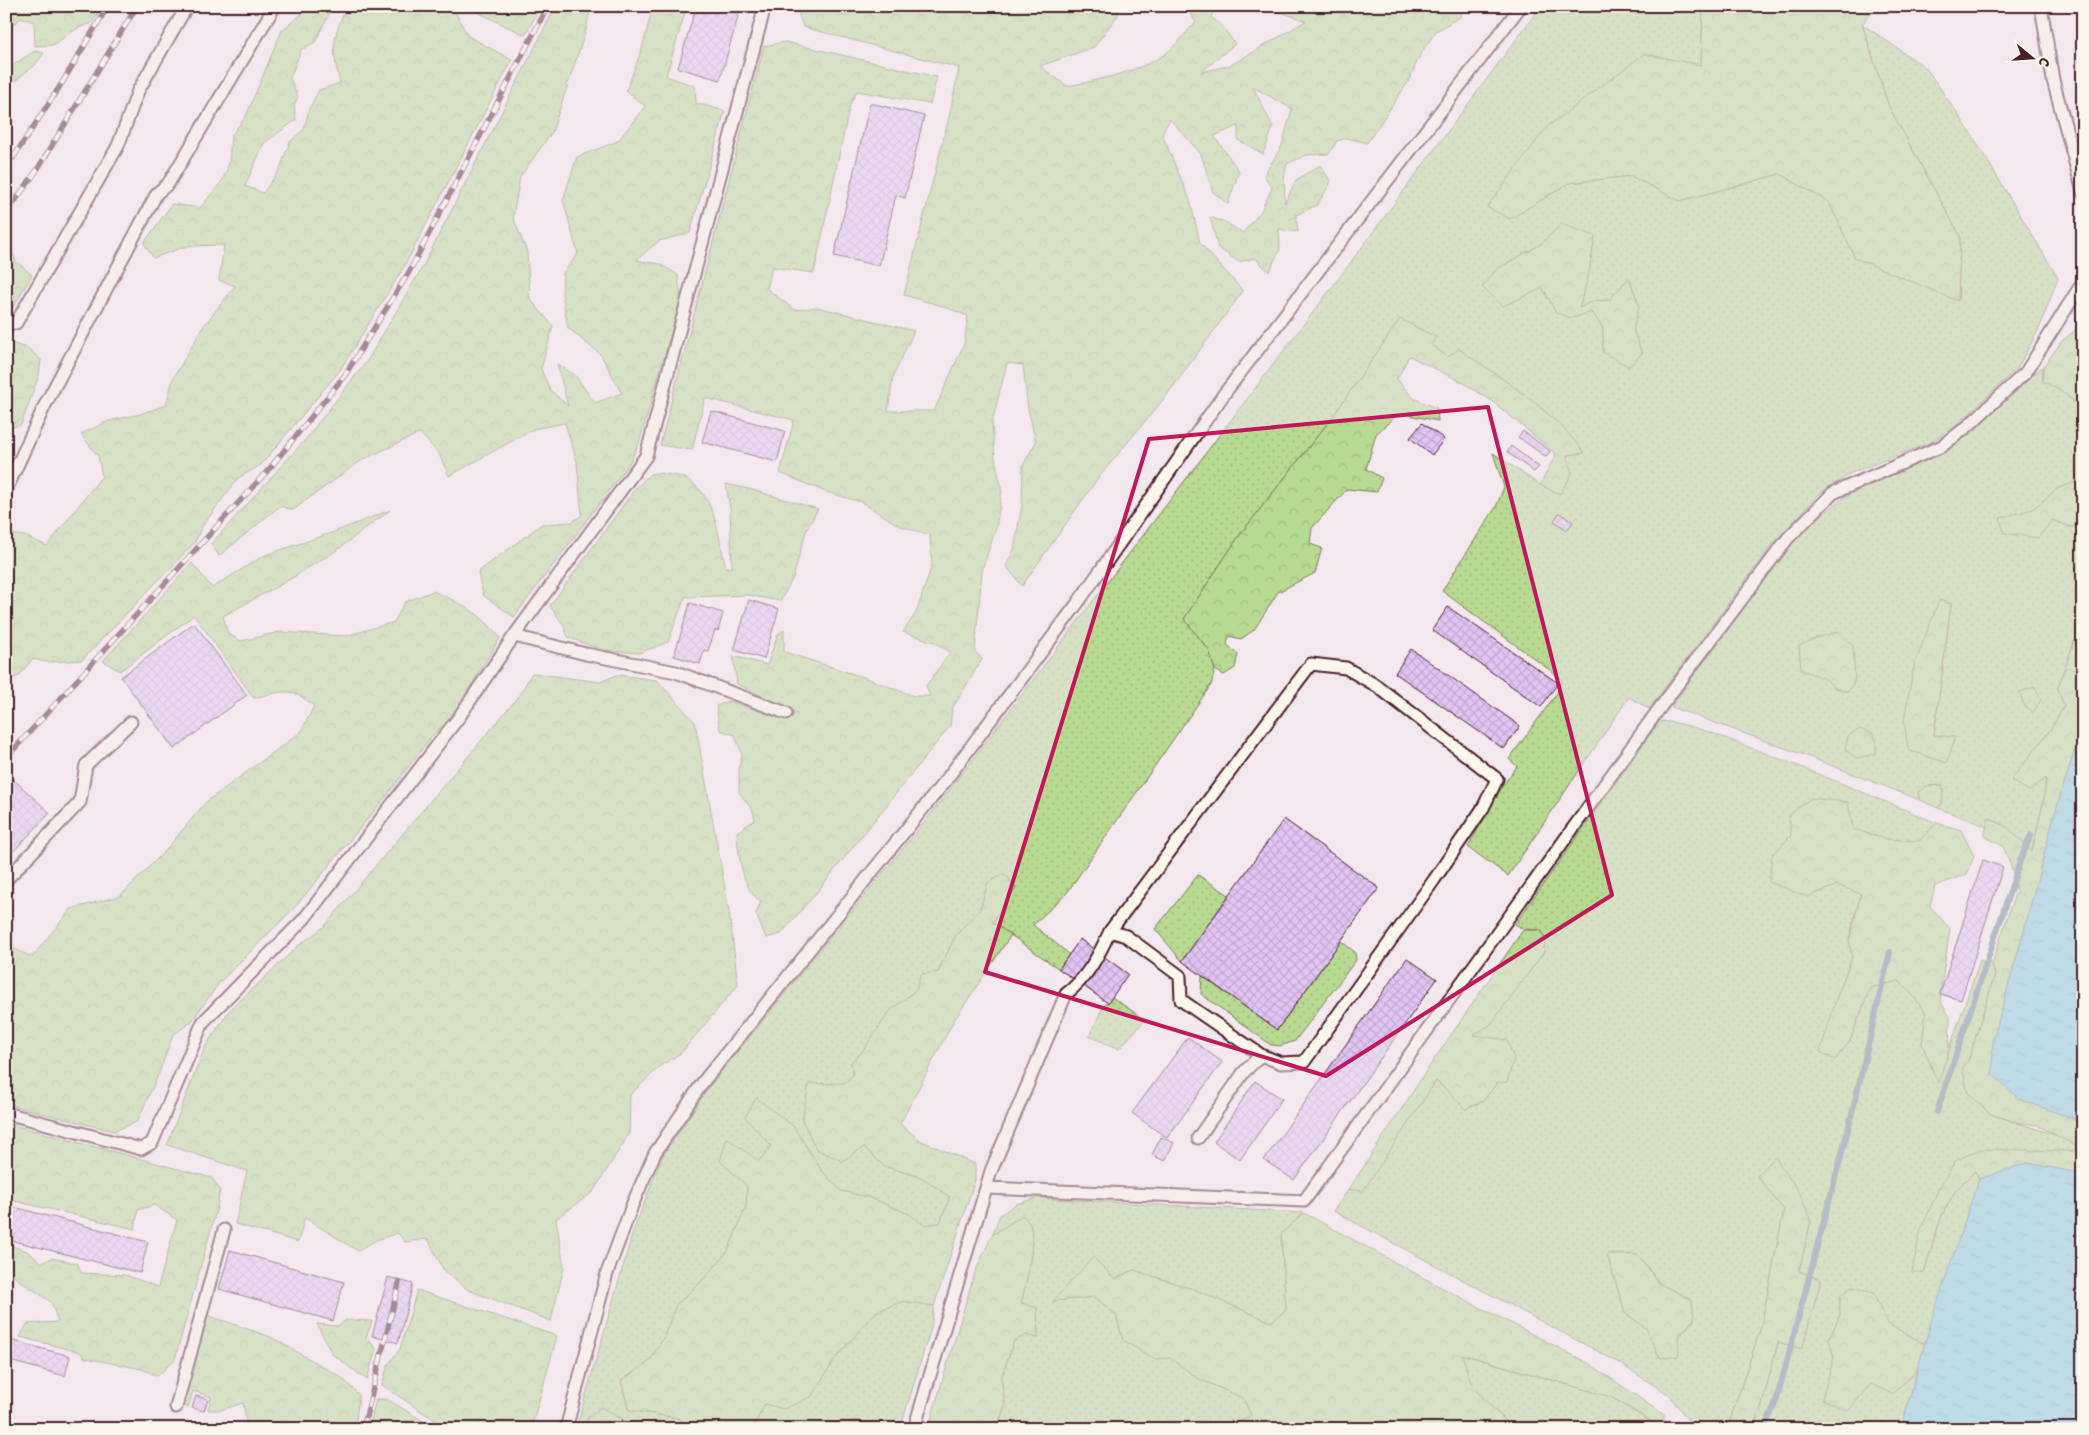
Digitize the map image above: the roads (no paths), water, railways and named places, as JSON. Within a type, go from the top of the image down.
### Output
[{"type":"lane","points":[[6,324],[16,323],[118,146],[138,91],[187,6]]},
{"type":"lane","points":[[6,490],[45,405],[157,193],[168,184],[275,6]]},
{"type":"lane","points":[[6,1113],[141,1149],[152,1143],[203,1022],[304,919],[459,717],[514,636],[646,456],[765,6]]},
{"type":"lane","points":[[566,1429],[607,1273],[634,1203],[660,1145],[703,1082],[946,780],[1077,604],[1224,394],[1521,6]]},
{"type":"lane","points":[[2041,6],[2053,80],[2083,192]]},
{"type":"lane","points":[[986,1188],[1304,1201],[1659,708],[1788,538],[1833,493],[1942,446],[1968,426],[2026,372],[2083,282]]},
{"type":"lane","points":[[514,636],[586,654],[676,672],[786,713]]},
{"type":"lane","points":[[914,1429],[991,1171],[1066,994],[1080,983],[1110,931],[1311,664],[1346,668],[1377,686],[1497,779],[1483,808],[1434,880],[1304,1062],[1281,1063],[1261,1055],[1181,1000],[1180,976],[1126,936],[1110,931]]},
{"type":"lane","points":[[6,880],[80,802],[86,765],[131,722]]},
{"type":"lane","points":[[1198,1138],[1244,1072],[1261,1055]]},
{"type":"lane","points":[[176,1406],[224,1230]]},
{"type":"water","points":[[2083,723],[2083,1122],[2019,1099],[1992,1074],[1993,1040],[2053,820]]},
{"type":"water","points":[[2027,1163],[2083,1174],[2083,1429],[1901,1429],[1932,1318],[1979,1179]]},
{"type":"waterway","points":[[1937,1112],[2020,861],[2031,835]]},
{"type":"waterway","points":[[1764,1429],[1776,1402],[1849,1126],[1890,952]]},
{"type":"railway","points":[[13,158],[62,83],[108,6]]},
{"type":"railway","points":[[6,214],[37,170],[137,6]]},
{"type":"railway","points":[[6,758],[270,468],[345,375],[409,272],[548,6]]},
{"type":"railway","points":[[363,1429],[399,1283]]}]
